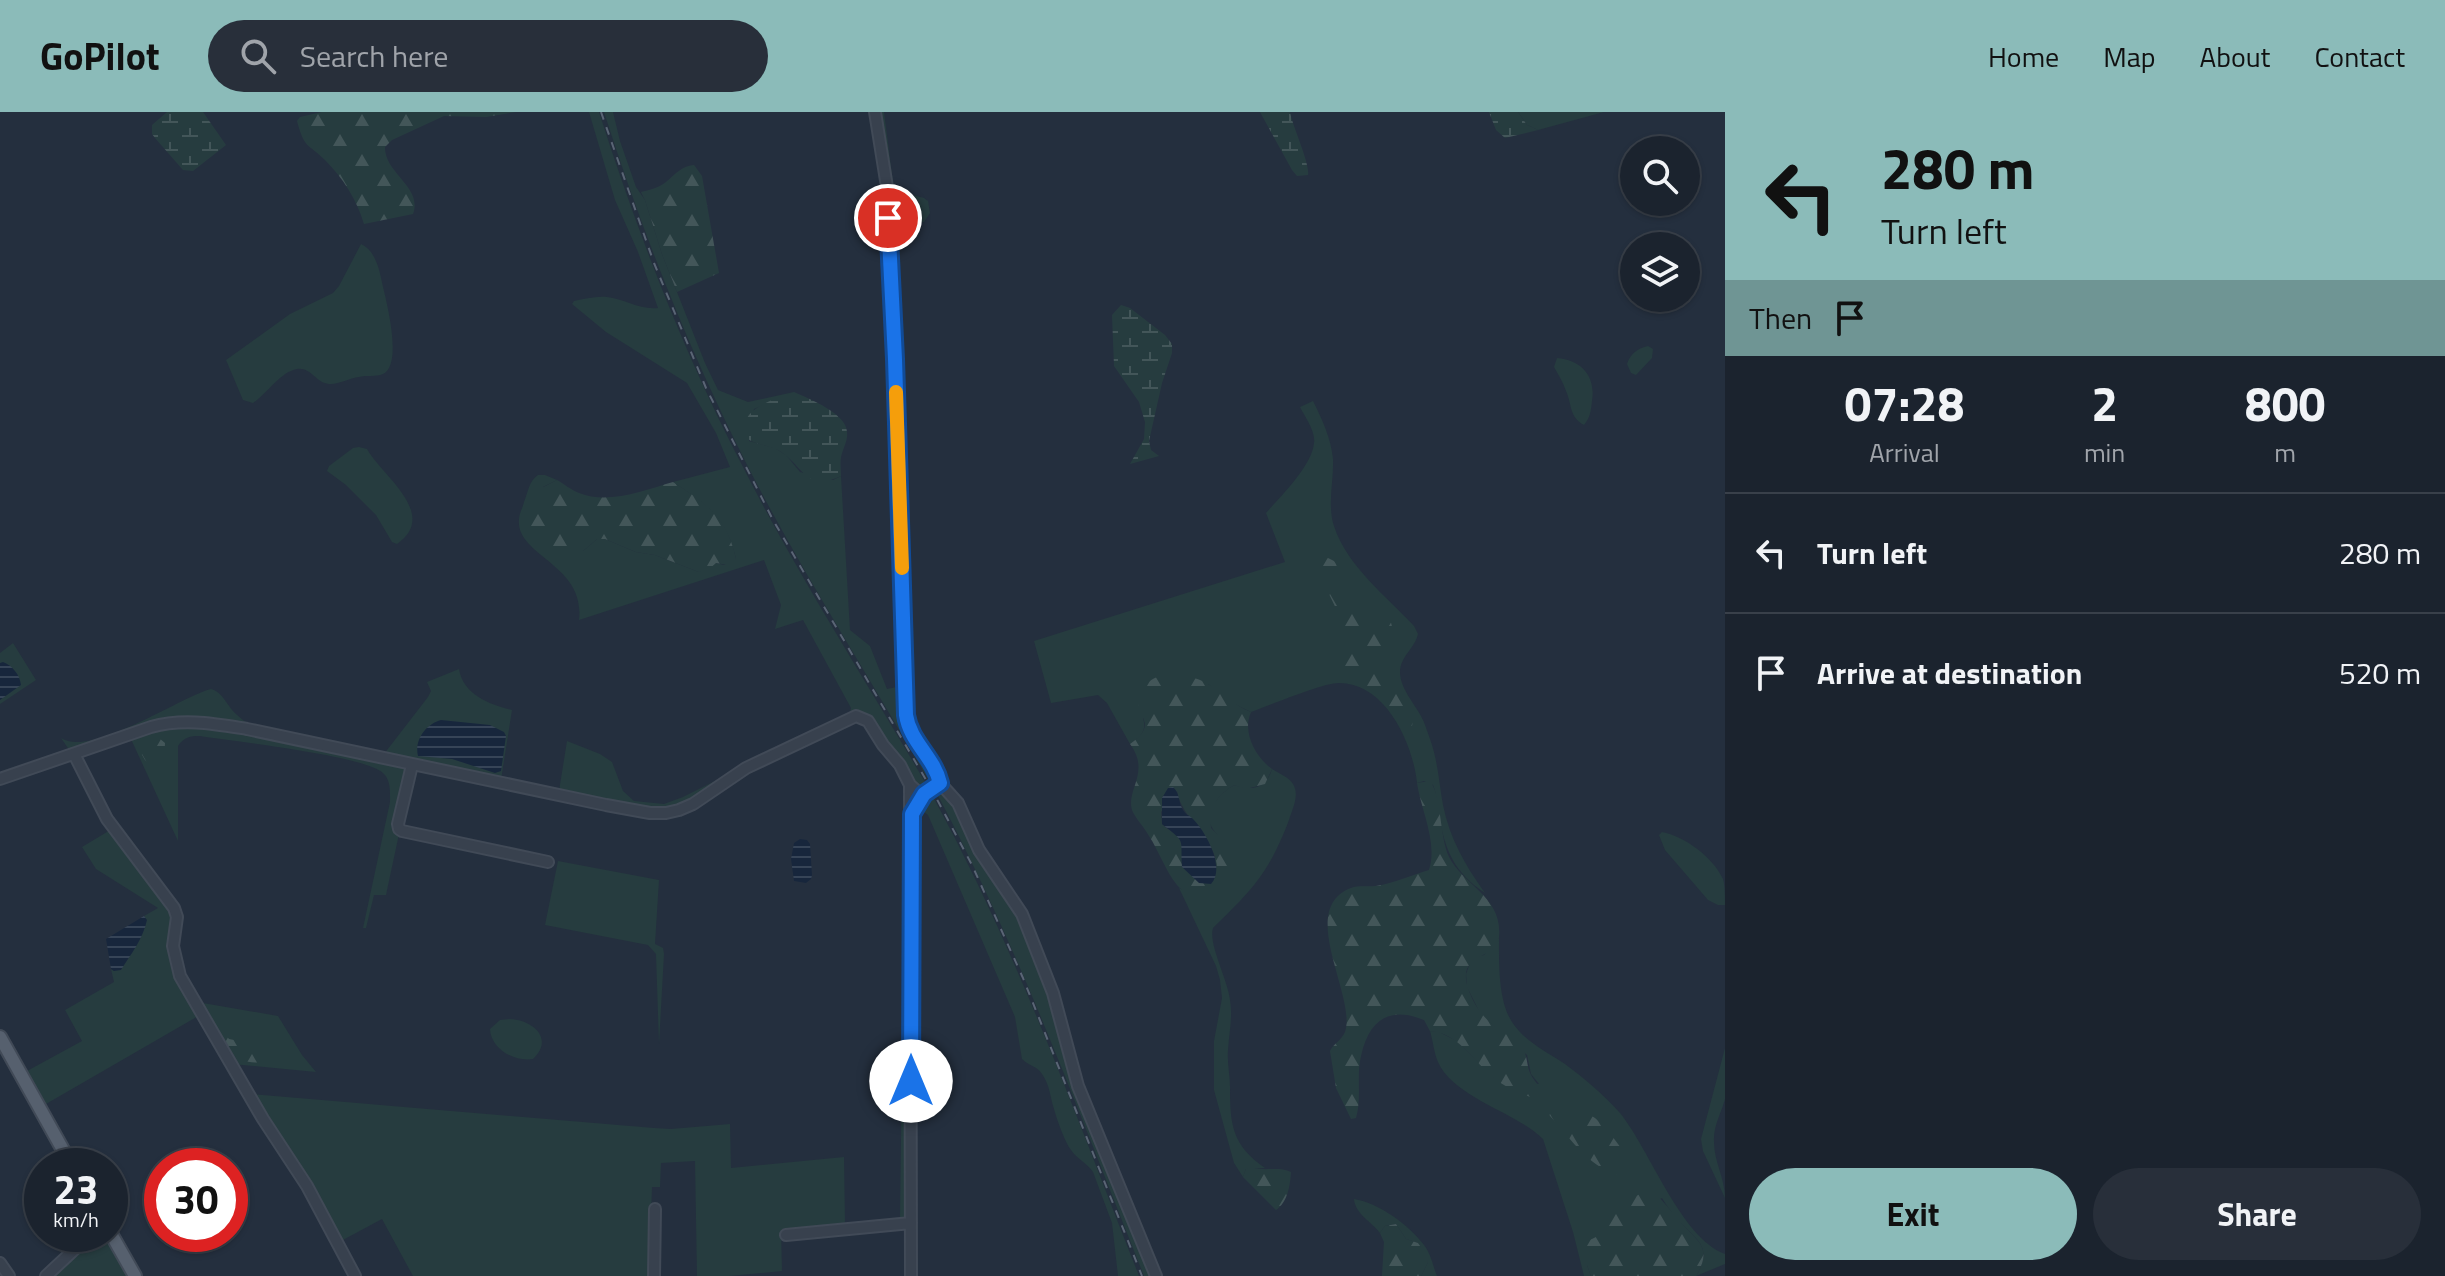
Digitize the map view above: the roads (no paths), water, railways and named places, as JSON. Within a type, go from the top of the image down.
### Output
[{"type":"main road","points":[[0,1037],[62,1148]]},
{"type":"main road","points":[[121,1252],[135,1276]]},
{"type":"street","points":[[875,112],[887,187],[890,235],[906,715],[910,731],[937,772],[940,783],[958,803],[972,839],[1022,914],[1053,993],[1078,1086],[1156,1276]]},
{"type":"street","points":[[0,779],[151,727],[193,722],[247,729],[629,809],[666,813],[687,808],[746,768],[856,716],[868,721],[900,765],[910,785],[924,794]]},
{"type":"street","points":[[74,754],[107,819],[174,908],[177,917],[173,946],[180,976],[263,1119],[307,1186],[355,1276]]},
{"type":"street","points":[[412,765],[399,829],[548,862]]},
{"type":"street","points":[[912,814],[924,794],[940,783]]},
{"type":"street","points":[[910,785],[911,1276]]},
{"type":"street","points":[[654,1276],[655,1209]]},
{"type":"street","points":[[786,1235],[911,1223]]},
{"type":"street","points":[[46,1276],[72,1252]]},
{"type":"street","points":[[0,1263],[9,1276]]},
{"type":"water","points":[[0,663],[15,671],[21,685],[0,700]]},
{"type":"water","points":[[441,720],[490,725],[504,732],[501,771],[495,773],[452,759],[418,756],[422,734]]},
{"type":"water","points":[[1173,787],[1183,810],[1198,825],[1212,850],[1216,869],[1211,884],[1199,883],[1182,867],[1181,842],[1162,824],[1162,798],[1168,788]]},
{"type":"water","points":[[800,839],[810,844],[812,875],[806,883],[794,881],[791,859],[794,843]]},
{"type":"water","points":[[144,916],[147,920],[140,940],[121,970],[114,971],[111,969],[106,939]]},
{"type":"railway","points":[[601,112],[654,263],[706,388],[773,520],[932,790],[972,865],[1023,978],[1142,1276]]}]
